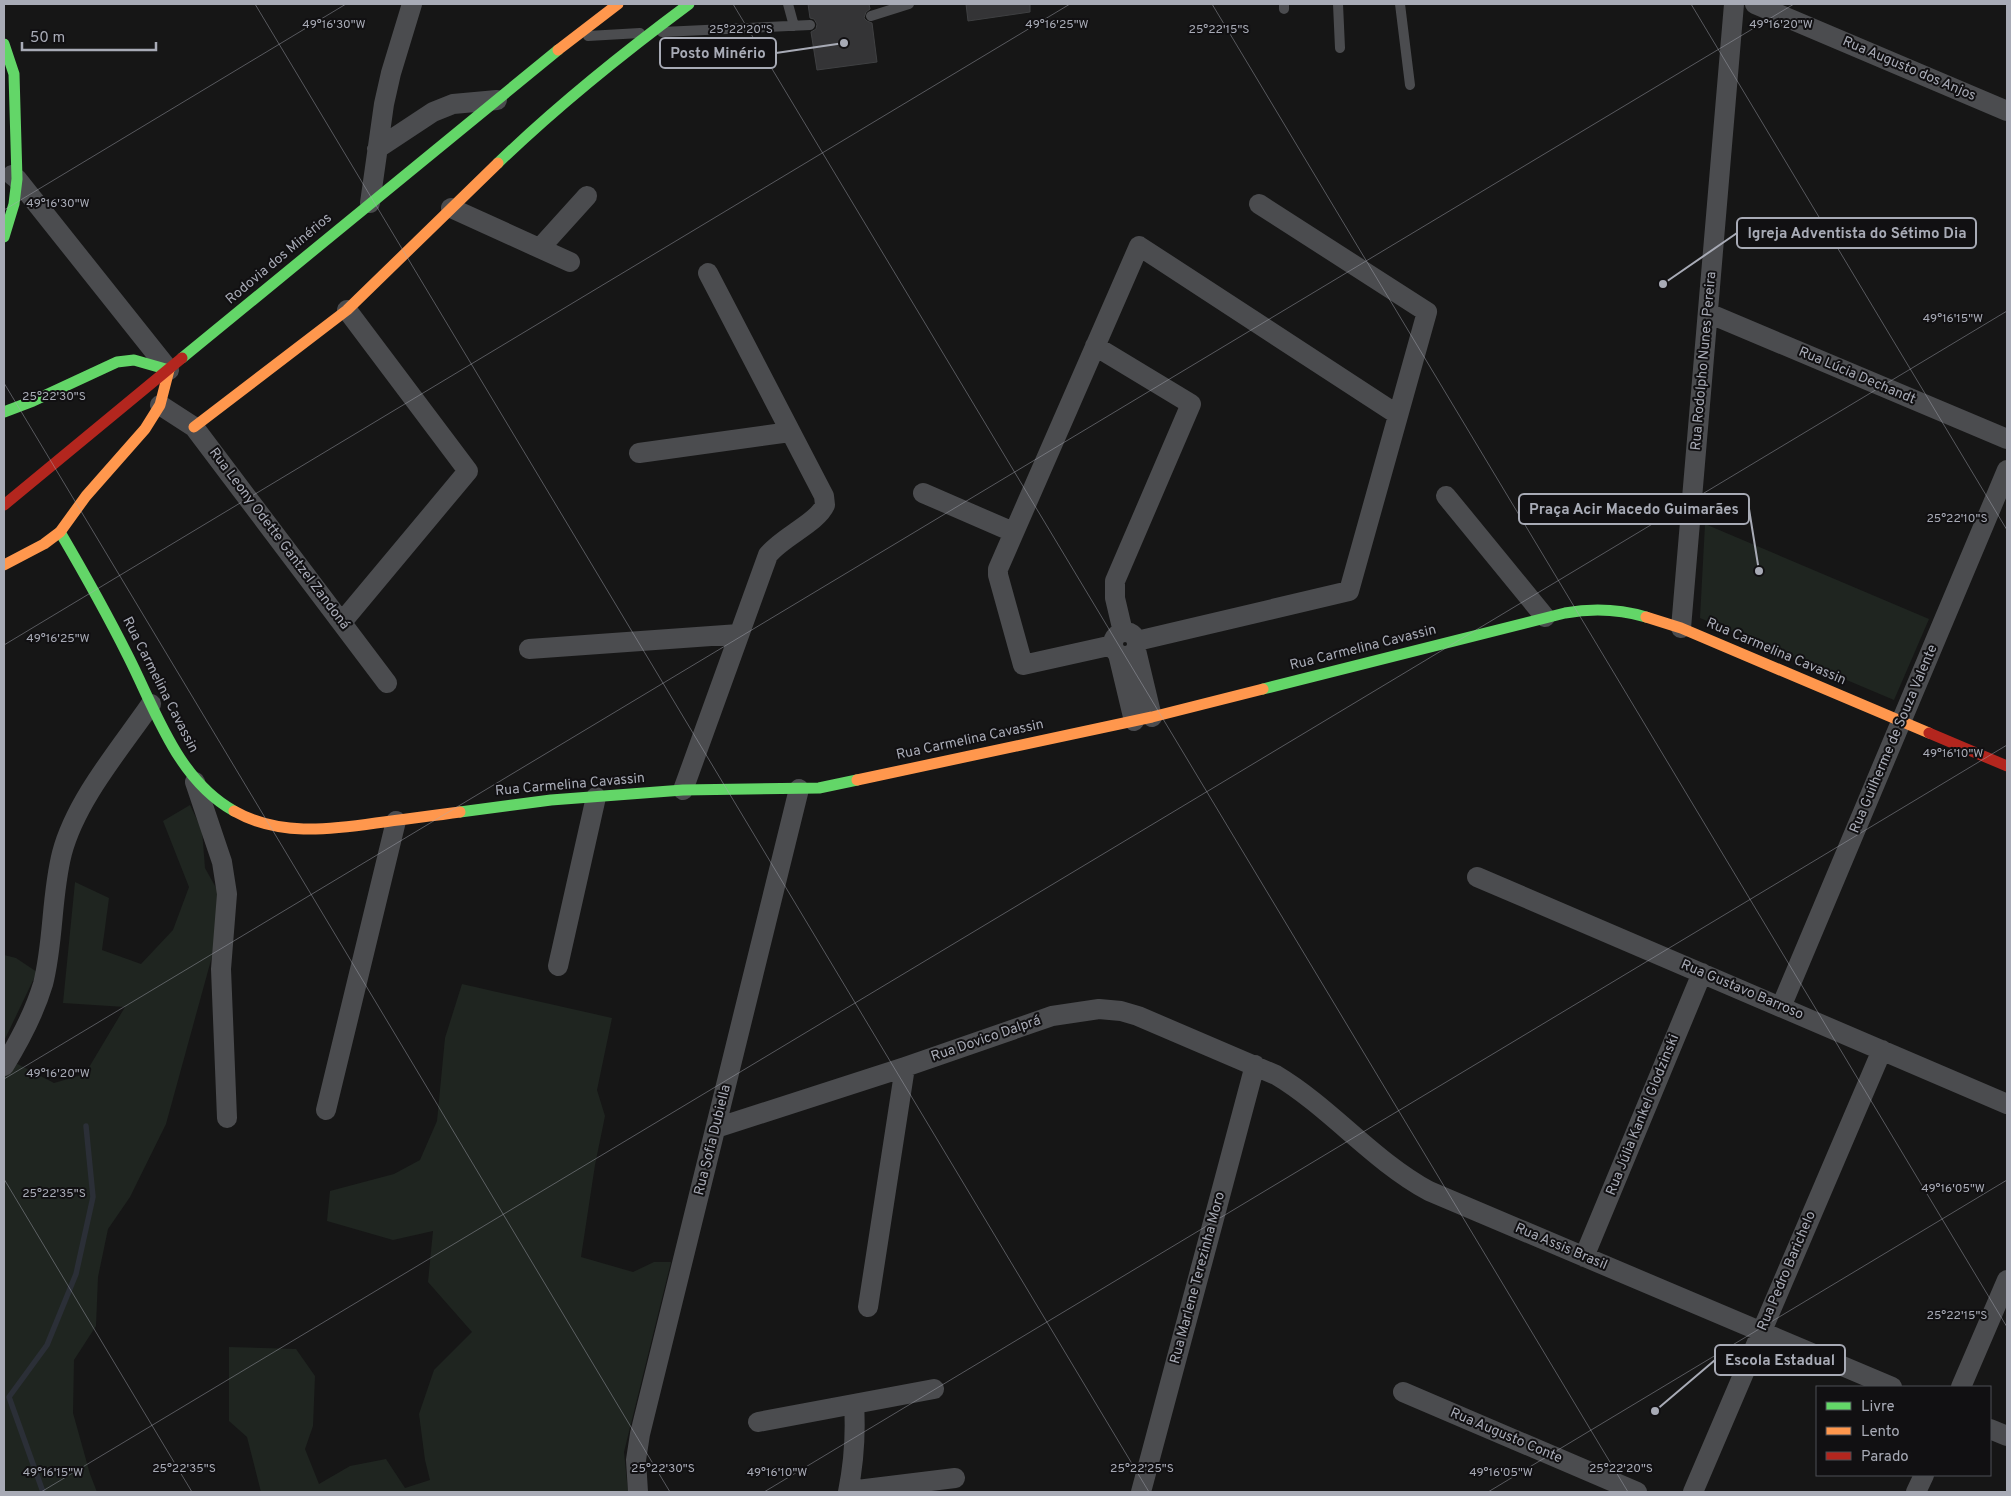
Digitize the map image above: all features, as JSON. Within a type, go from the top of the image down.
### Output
[{"type":"main road","name":"Rodovia dos Minérios","points":[[574,37],[609,4]]},
{"type":"main road","name":"Rodovia dos Minérios","points":[[4,505],[370,203],[574,37],[618,4]]},
{"type":"main road","points":[[194,427],[347,310],[523,140],[650,33],[689,4]]},
{"type":"main road","points":[[4,44],[14,74],[10,174],[14,204],[4,237]]},
{"type":"main road","points":[[4,412],[33,401],[117,362],[134,360],[169,370],[160,406],[141,434],[102,478],[60,532],[44,544],[4,565]]},
{"type":"main road","name":"Rua Carmelina Cavassin","points":[[60,532],[107,616],[171,746],[195,782],[214,799],[237,814],[260,824],[282,830],[326,830],[551,800],[683,790],[819,788],[1143,719],[1545,617],[1573,611],[1599,609],[1627,612],[1681,628],[2007,766]]},
{"type":"street","points":[[370,203],[377,149],[391,73],[412,4]]},
{"type":"street","name":"Rua Rodolpho Nunes Pereira","points":[[1681,628],[1734,4]]},
{"type":"street","name":"Rua Augusto dos Anjos","points":[[1755,4],[2007,111]]},
{"type":"street","points":[[377,149],[433,112],[453,104],[497,100]]},
{"type":"street","points":[[10,174],[169,370]]},
{"type":"street","points":[[540,248],[587,196]]},
{"type":"street","points":[[1260,204],[1427,312],[1349,591],[1125,644],[1023,665],[998,575],[1000,564],[1138,246],[1398,415]]},
{"type":"street","points":[[451,208],[570,262]]},
{"type":"street","points":[[683,790],[768,555],[780,542],[820,513],[826,505],[824,496],[708,273]]},
{"type":"street","points":[[342,622],[468,471],[347,310]]},
{"type":"street","name":"Rua Lúcia Dechandt","points":[[1708,312],[2007,439]]},
{"type":"street","points":[[1094,346],[1191,404],[1115,581],[1114,590],[1143,719]]},
{"type":"street","name":"Rua Leony Odette Gantzel Zandoná","points":[[160,406],[194,427],[387,682]]},
{"type":"street","points":[[639,454],[790,432]]},
{"type":"street","name":"Rua Guilherme de Souza Valente","points":[[1781,1007],[2007,470]]},
{"type":"street","points":[[922,493],[1014,532]]},
{"type":"street","points":[[1446,496],[1545,617]]},
{"type":"street","points":[[529,649],[739,634]]},
{"type":"street","points":[[4,1066],[19,1042],[32,1015],[43,983],[57,880],[62,853],[72,824],[85,801],[151,704]]},
{"type":"street","points":[[195,782],[222,862],[227,894],[221,969],[227,1118]]},
{"type":"street","name":"Rua Sofia Dubiella","points":[[638,1492],[636,1460],[640,1434],[800,789]]},
{"type":"street","points":[[558,966],[596,797]]},
{"type":"street","points":[[326,1110],[396,821]]},
{"type":"street","name":"Rua Gustavo Barroso","points":[[1476,877],[2007,1104]]},
{"type":"street","name":"Rua Júlia Kankel Glodzinski","points":[[1584,1257],[1702,973]]},
{"type":"street","name":"Rua Dovico Dalprá","points":[[716,1128],[906,1067],[1052,1016],[1099,1009],[1121,1011],[1138,1016],[1255,1065]]},
{"type":"street","name":"Rua Pedro Barichelo","points":[[1693,1492],[1882,1050]]},
{"type":"street","name":"Rua Assis Brasil","points":[[1255,1065],[1296,1087],[1406,1178],[1429,1191],[1890,1386]]},
{"type":"street","name":"Rua Marlene Terezinha Moro","points":[[1140,1492],[1255,1065]]},
{"type":"street","points":[[868,1307],[906,1067]]},
{"type":"street","points":[[1961,1386],[2007,1280]]},
{"type":"street","points":[[758,1422],[934,1390]]},
{"type":"street","name":"Rua Augusto Conte","points":[[1402,1392],[1637,1492]]},
{"type":"street","points":[[854,1404],[856,1434],[854,1460],[848,1491],[955,1478]]},
{"type":"street","points":[[1991,1429],[2007,1436]]},
{"type":"street","points":[[1916,1492],[1924,1476]]},
{"type":"lane","points":[[788,4],[794,26]]},
{"type":"lane","points":[[871,16],[909,4]]},
{"type":"lane","points":[[1338,4],[1340,48]]},
{"type":"lane","points":[[1400,4],[1410,85]]},
{"type":"lane","points":[[574,37],[810,25]]},
{"type":"shaded area","points":[[1705,524],[1929,619],[1894,700],[1700,618]]},
{"type":"shaded area","points":[[190,805],[202,830],[205,868],[220,895],[219,931],[166,1124],[130,1197],[108,1229],[98,1277],[96,1326],[74,1360],[73,1413],[97,1492],[4,1492],[4,1057],[54,1083],[85,1074],[125,1007],[63,1003],[75,882],[109,898],[102,950],[141,964],[173,930],[189,887],[163,821]]},
{"type":"shaded area","points":[[4,955],[16,958],[37,972],[4,1041]]},
{"type":"shaded area","points":[[462,984],[612,1018],[597,1090],[605,1116],[595,1165],[581,1257],[633,1272],[654,1262],[671,1262],[624,1452],[628,1492],[261,1492],[247,1437],[229,1421],[229,1347],[296,1349],[315,1376],[313,1426],[305,1449],[319,1484],[350,1466],[386,1459],[405,1488],[430,1480],[425,1460],[419,1414],[434,1370],[472,1332],[428,1282],[433,1231],[393,1240],[327,1221],[330,1191],[394,1174],[420,1160],[437,1121],[445,1038]]},
{"type":"building","points":[[808,4],[869,4],[870,9],[866,12],[864,18],[872,23],[877,62],[817,70],[811,32],[816,29],[817,24],[814,19],[810,18]]},
{"type":"building","points":[[966,4],[1030,4],[1030,12],[968,21]]},
{"type":"waterway","points":[[43,1492],[9,1397],[47,1345],[76,1274],[93,1197],[86,1126]]},
{"type":"traffic: fast","points":[[498,163],[591,80],[689,4]]},
{"type":"traffic: fast","points":[[4,44],[14,74],[17,179],[14,204],[4,237]]},
{"type":"traffic: fast","points":[[182,358],[558,50]]},
{"type":"traffic: fast","points":[[4,412],[33,401],[117,362],[134,360],[169,370]]},
{"type":"traffic: fast","points":[[60,532],[112,625],[170,742],[197,781],[214,797],[234,811]]},
{"type":"traffic: fast","points":[[1263,689],[1565,613],[1606,610],[1646,617]]},
{"type":"traffic: fast","points":[[460,812],[551,800],[683,790],[819,788],[857,780]]},
{"type":"traffic: slow","points":[[558,50],[618,4]]},
{"type":"traffic: slow","points":[[194,427],[347,310],[498,163]]},
{"type":"traffic: slow","points":[[4,565],[44,544],[60,532],[86,496],[145,429],[160,405],[169,370]]},
{"type":"traffic: slow","points":[[1646,617],[1681,628],[1929,733]]},
{"type":"traffic: slow","points":[[857,780],[1152,717],[1263,689]]},
{"type":"traffic: slow","points":[[234,811],[268,824],[304,829],[340,828],[460,812]]},
{"type":"traffic: jam","points":[[4,505],[182,358]]},
{"type":"traffic: jam","points":[[1929,733],[2007,766]]},
{"type":"place","name":"Posto Minério","points":[[844,43]]},
{"type":"place","name":"Igreja Adventista do Sétimo Dia","points":[[1663,284]]},
{"type":"place","name":"Praça Acir Macedo Guimarães","points":[[1759,571]]},
{"type":"place","name":"Escola Estadual","points":[[1655,1411]]}]
